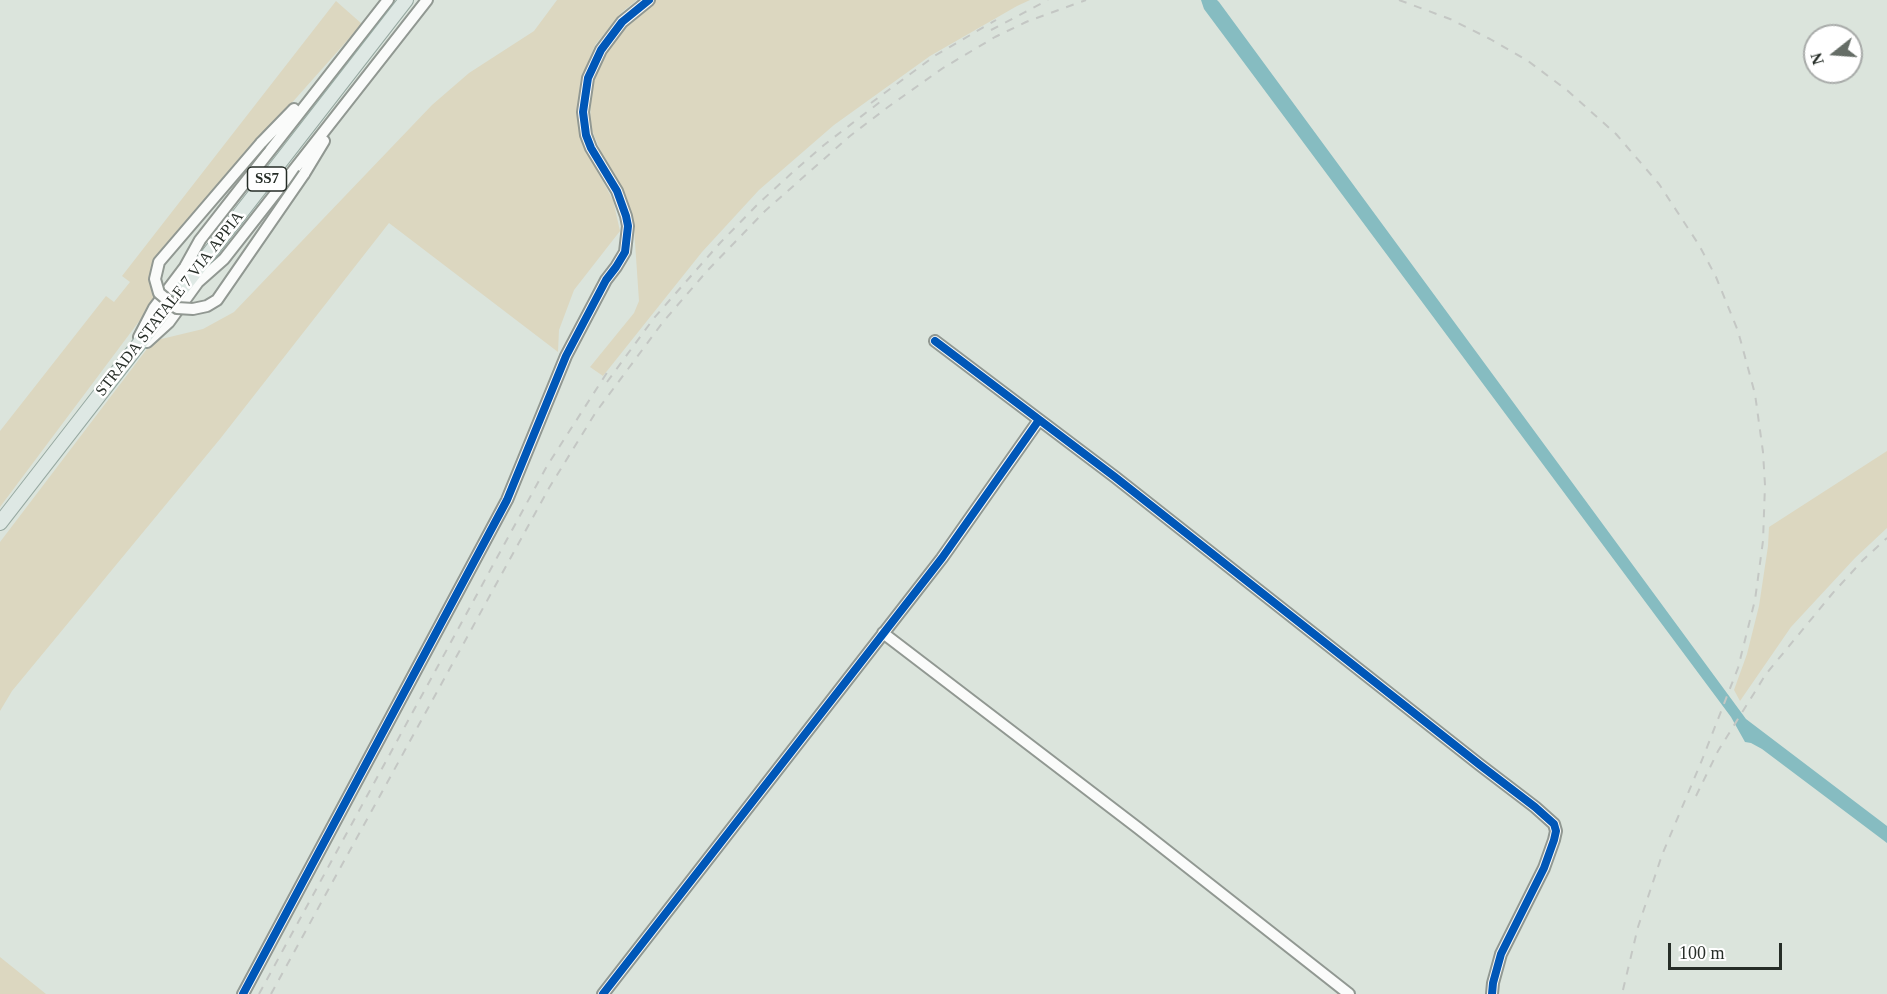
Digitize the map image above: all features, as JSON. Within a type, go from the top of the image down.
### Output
[{"type":"main road","name":"STRADA STATALE 7 VIA APPIA","points":[[0,523],[406,0]]},
{"type":"street","points":[[129,358],[154,308],[184,267],[200,240],[387,0]]},
{"type":"street","points":[[129,358],[169,322],[198,282],[224,259],[427,0]]},
{"type":"street","points":[[243,994],[507,500],[566,356],[606,280],[625,252],[628,226],[625,210],[617,191],[591,148],[586,135],[583,112],[588,78],[601,50],[622,22],[649,0]]},
{"type":"street","points":[[332,70],[261,143],[159,262],[155,279],[159,292],[177,308],[193,309],[207,306],[217,300],[304,174],[358,88]]},
{"type":"street","points":[[936,341],[1133,491],[1554,824],[1556,831],[1554,840],[1544,868],[1501,954],[1492,994]]},
{"type":"street","points":[[603,994],[942,558],[1039,420]]},
{"type":"street","points":[[883,633],[1138,828],[1349,994]]},
{"type":"shaded area","points":[[557,0],[637,0],[622,12],[595,45],[580,82],[578,124],[586,151],[613,200],[620,231],[574,290],[559,330],[558,352],[389,223],[220,439],[12,691],[0,711],[0,542],[153,341],[203,329],[234,312],[432,105],[469,73],[534,31]]},
{"type":"shaded area","points":[[655,0],[1030,0],[930,56],[834,125],[759,190],[702,252],[603,376],[590,367],[634,313],[639,301],[634,228],[590,126],[591,90],[603,55],[626,25]]},
{"type":"shaded area","points":[[336,1],[362,24],[160,251],[151,277],[158,296],[0,507],[0,431],[106,296],[114,302],[130,282],[122,276]]},
{"type":"shaded area","points":[[1887,451],[1887,528],[1855,558],[1791,627],[1740,701],[1734,690],[1747,654],[1759,606],[1769,527]]},
{"type":"shaded area","points":[[0,957],[46,994],[0,994]]},
{"type":"water","points":[[1201,0],[1219,2],[1746,719],[1887,826],[1887,843],[1762,749],[1745,742],[1731,717],[1204,9]]},
{"type":"railway","points":[[991,30],[1048,0]]},
{"type":"railway","points":[[271,994],[549,488],[596,412],[663,322],[707,271],[765,211],[850,136],[888,107],[943,68],[995,37],[1026,22],[1086,0]]},
{"type":"railway","points":[[1399,0],[1450,19],[1528,61],[1568,91],[1616,134],[1659,184],[1699,245],[1716,277],[1738,331],[1755,394],[1765,485],[1763,541],[1755,600],[1738,668],[1662,855],[1638,927],[1622,994]]},
{"type":"railway","points":[[871,103],[936,55],[996,20]]},
{"type":"railway","points":[[607,382],[654,318],[758,204],[824,145],[880,102]]},
{"type":"railway","points":[[259,994],[547,466],[608,371]]},
{"type":"railway","points":[[1696,796],[1718,751],[1766,674],[1832,594],[1887,538]]},
{"type":"cycle path","points":[[243,994],[507,500],[566,356],[606,280],[625,252],[628,226],[626,216],[617,191],[591,148],[586,135],[583,112],[588,78],[601,50],[622,22],[649,0]]},
{"type":"cycle path","points":[[935,341],[1115,477],[1554,824],[1556,831],[1554,840],[1544,868],[1501,954],[1492,994]]},
{"type":"cycle path","points":[[603,994],[942,558],[1039,420]]}]
